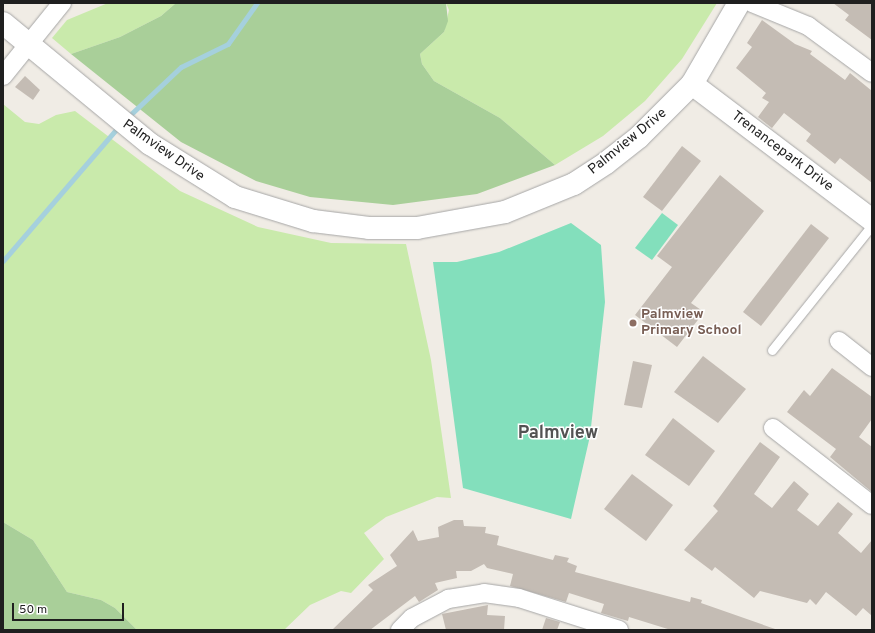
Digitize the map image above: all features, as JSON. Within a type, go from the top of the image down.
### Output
[{"type":"street","points":[[3,76],[62,3]]},
{"type":"street","name":"Palmview Drive","points":[[3,23],[150,144],[235,197],[266,208],[313,221],[369,228],[417,228],[506,212],[574,184],[639,137],[692,84],[739,3]]},
{"type":"street","points":[[752,3],[808,26],[872,73]]},
{"type":"street","name":"Trenancepark Drive","points":[[692,84],[872,220]]},
{"type":"street","points":[[839,341],[872,367]]},
{"type":"street","points":[[773,428],[872,505]]},
{"type":"street","points":[[400,630],[412,618],[448,599],[484,593],[519,598],[618,630]]},
{"type":"lane","points":[[772,350],[872,225]]},
{"type":"green space","points":[[108,3],[176,3],[161,16],[120,37],[71,54],[52,38],[67,20]]},
{"type":"green space","points":[[176,3],[446,3],[448,21],[444,32],[420,54],[422,64],[434,81],[500,118],[555,165],[477,194],[393,205],[310,197],[256,181],[181,142],[71,54],[120,37],[161,16]]},
{"type":"green space","points":[[446,3],[717,3],[682,59],[645,101],[603,136],[555,165],[500,118],[434,81],[422,64],[420,54],[444,32],[449,10]]},
{"type":"green space","points":[[3,104],[25,122],[39,124],[56,115],[75,111],[180,191],[258,227],[331,243],[406,244],[431,360],[451,498],[437,497],[386,517],[364,533],[384,559],[351,593],[341,591],[310,605],[284,630],[137,630],[115,608],[101,600],[67,592],[33,540],[3,522]]},
{"type":"green space","points":[[662,213],[678,225],[652,260],[635,248]]},
{"type":"green space","points":[[571,223],[601,245],[605,302],[590,436],[571,519],[463,488],[433,262],[457,262],[499,252]]},
{"type":"green space","points":[[3,522],[33,540],[67,592],[101,600],[115,608],[137,630],[3,630]]},
{"type":"building","points":[[833,3],[872,3],[872,40],[845,20],[849,15]]},
{"type":"building","points":[[762,20],[795,44],[812,51],[810,54],[845,80],[850,73],[872,91],[872,183],[840,158],[835,164],[806,141],[811,134],[784,113],[772,128],[758,117],[769,102],[762,98],[766,93],[736,68],[752,47],[747,43]]},
{"type":"building","points":[[25,76],[40,90],[33,100],[15,87]]},
{"type":"building","points":[[682,146],[701,161],[662,211],[643,197]]},
{"type":"building","points":[[720,175],[764,211],[691,303],[704,312],[677,347],[635,315],[672,267],[657,256]]},
{"type":"building","points":[[811,224],[829,238],[761,326],[743,312]]},
{"type":"building","points":[[703,356],[746,389],[718,423],[674,392]]},
{"type":"building","points":[[633,361],[652,365],[642,408],[624,405]]},
{"type":"building","points":[[832,368],[872,397],[872,419],[859,437],[872,447],[872,492],[830,457],[836,449],[787,412],[804,390],[810,396]]},
{"type":"building","points":[[673,418],[715,451],[689,486],[645,455]]},
{"type":"building","points":[[760,442],[780,457],[754,494],[772,508],[794,481],[809,494],[797,510],[818,526],[838,502],[853,514],[838,533],[861,553],[872,540],[872,616],[863,608],[856,616],[826,592],[816,605],[810,599],[807,603],[760,591],[754,598],[715,567],[712,571],[684,550],[718,511],[713,506]]},
{"type":"building","points":[[632,474],[673,505],[646,541],[604,509]]},
{"type":"building","points":[[454,520],[463,520],[464,526],[486,527],[485,533],[499,536],[497,545],[553,560],[555,555],[569,558],[567,562],[577,566],[575,572],[690,602],[691,597],[702,600],[701,603],[778,630],[671,630],[629,617],[628,621],[601,613],[604,604],[569,593],[566,602],[510,586],[513,574],[487,568],[484,564],[471,571],[456,571],[457,578],[435,583],[438,590],[419,602],[415,596],[370,630],[332,630],[373,590],[368,585],[397,566],[390,555],[413,530],[418,541],[439,537],[438,527]]},
{"type":"building","points":[[488,605],[487,615],[505,616],[504,630],[446,630],[442,614]]},
{"type":"building","points":[[546,618],[560,622],[557,630],[542,630]]},
{"type":"waterway","points":[[127,118],[181,67],[228,44],[257,3]]},
{"type":"waterway","points":[[3,261],[119,126]]},
{"type":"place","name":"Palmview Primary School","points":[[633,323]]},
{"type":"district","name":"Palmview","points":[[558,434]]}]
